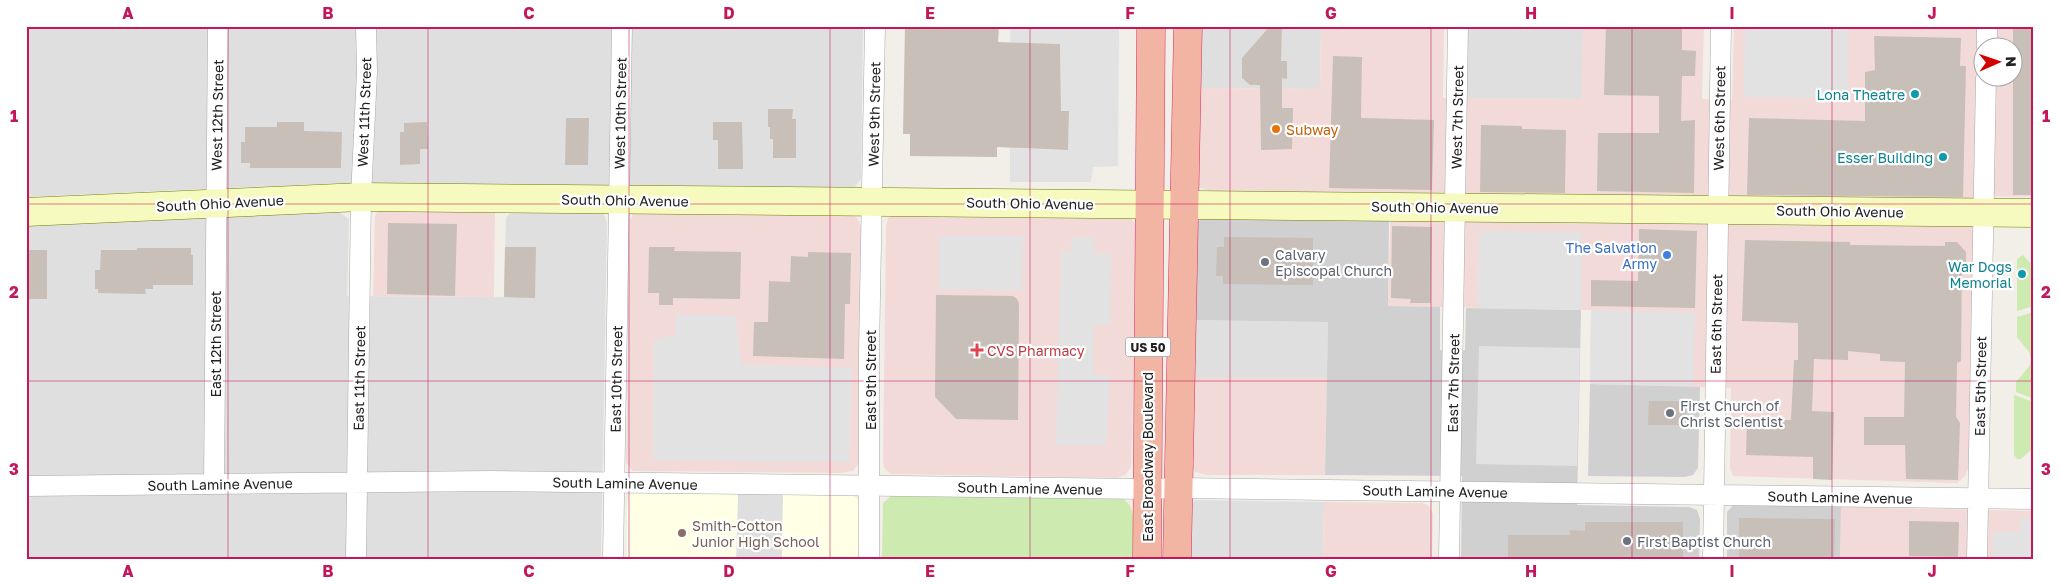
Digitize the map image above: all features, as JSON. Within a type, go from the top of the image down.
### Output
[{"type":"highway","name":"US 50","points":[[1148,204],[1151,26]]},
{"type":"highway","name":"US 50","points":[[1177,559],[1188,26]]},
{"type":"highway","name":"East Broadway Boulevard","points":[[1147,559],[1148,204]]},
{"type":"main road","name":"South Ohio Avenue","points":[[26,212],[361,197],[2034,212]]},
{"type":"street","name":"West 12th Street","points":[[216,204],[218,26]]},
{"type":"street","name":"West 11th Street","points":[[361,197],[367,72],[366,26]]},
{"type":"street","name":"West 10th Street","points":[[618,200],[622,26]]},
{"type":"street","name":"West 9th Street","points":[[873,202],[875,26]]},
{"type":"street","name":"West 7th Street","points":[[1456,208],[1458,26]]},
{"type":"street","name":"West 6th Street","points":[[1718,210],[1721,26]]},
{"type":"street","name":"East 5th Street","points":[[1977,559],[1986,88]]},
{"type":"street","name":"East 11th Street","points":[[356,559],[361,197]]},
{"type":"street","name":"East 10th Street","points":[[613,559],[618,200]]},
{"type":"street","name":"East 9th Street","points":[[869,559],[873,202]]},
{"type":"street","name":"East 12th Street","points":[[214,484],[216,204]]},
{"type":"street","name":"East 7th Street","points":[[1449,559],[1456,208]]},
{"type":"street","name":"East 6th Street","points":[[1713,559],[1718,210]]},
{"type":"street","name":"South Lamine Avenue","points":[[26,486],[492,480],[1147,490],[1179,488],[2034,499]]},
{"type":"shaded area","points":[[26,26],[863,26],[861,179],[853,189],[343,183],[26,197]]},
{"type":"shaded area","points":[[1011,26],[1119,26],[1118,166],[1093,167],[1091,182],[1010,182],[1010,148],[1068,150],[1069,111],[1061,111],[1060,44],[1010,42]]},
{"type":"shaded area","points":[[1195,26],[1321,26],[1320,89],[1195,88]]},
{"type":"shaded area","points":[[1321,26],[1444,26],[1443,98],[1581,99],[1583,26],[1704,26],[1702,99],[1732,100],[1734,26],[2034,26],[2034,197],[1976,196],[1970,464],[1965,476],[1957,483],[1733,476],[1730,468],[1731,388],[1590,384],[1591,310],[1388,306],[1391,192],[1214,192],[1200,188],[1193,180],[1195,88],[1320,89]]},
{"type":"shaded area","points":[[1466,26],[1583,26],[1582,99],[1465,98]]},
{"type":"shaded area","points":[[1745,26],[1848,26],[1848,98],[1744,97]]},
{"type":"shaded area","points":[[495,209],[494,297],[373,296],[375,216],[378,210]]},
{"type":"shaded area","points":[[513,209],[603,212],[607,223],[601,559],[26,559],[26,226],[337,211],[349,219],[347,296],[504,297],[506,218]]},
{"type":"shaded area","points":[[634,211],[850,213],[857,218],[863,230],[859,463],[853,471],[839,473],[633,471],[626,463],[630,220]]},
{"type":"shaded area","points":[[895,213],[1125,214],[1133,221],[1138,232],[1131,467],[1125,475],[1117,478],[891,474],[884,468],[886,227],[888,218]]},
{"type":"shaded area","points":[[1205,217],[1389,219],[1388,306],[1440,307],[1440,350],[1465,350],[1466,308],[1581,310],[1577,505],[1689,507],[1697,510],[1700,519],[1699,559],[1461,559],[1462,476],[1325,475],[1328,322],[1192,320],[1198,221]]},
{"type":"shaded area","points":[[1479,231],[1582,232],[1581,310],[1478,308]]},
{"type":"shaded area","points":[[939,236],[1023,236],[1022,290],[939,290]]},
{"type":"shaded area","points":[[1071,237],[1095,238],[1094,253],[1111,254],[1110,324],[1094,325],[1094,375],[1110,375],[1106,445],[1056,445],[1061,251],[1071,252]]},
{"type":"shaded area","points":[[1591,310],[1695,313],[1693,386],[1590,384]]},
{"type":"shaded area","points":[[676,315],[736,316],[741,365],[852,368],[849,462],[653,460],[654,340],[675,335]]},
{"type":"shaded area","points":[[1192,320],[1328,322],[1327,377],[1191,377]]},
{"type":"shaded area","points":[[1479,346],[1580,348],[1577,466],[1476,464]]},
{"type":"shaded area","points":[[1191,377],[1327,377],[1325,475],[1207,475],[1195,472],[1189,463]]},
{"type":"shaded area","points":[[1590,384],[1700,387],[1698,468],[1693,475],[1685,477],[1588,476]]},
{"type":"shaded area","name":"Smith-Cotton Junior High School","points":[[637,490],[738,493],[736,559],[627,559],[627,507],[629,494]]},
{"type":"shaded area","points":[[738,493],[783,494],[782,559],[736,559]]},
{"type":"shaded area","name":"Smith-Cotton Junior High School","points":[[783,494],[851,494],[859,500],[858,559],[782,559]]},
{"type":"shaded area","points":[[1195,500],[1324,502],[1323,559],[1187,559],[1189,506]]},
{"type":"shaded area","points":[[1324,502],[1422,503],[1429,506],[1433,514],[1432,559],[1323,559]]},
{"type":"shaded area","points":[[1733,505],[1841,507],[1840,559],[1727,559],[1727,512]]},
{"type":"shaded area","points":[[1841,507],[2034,511],[2034,559],[1840,559]]},
{"type":"shaded area","points":[[2020,519],[2034,519],[2034,559],[1993,559],[1993,532],[2020,532]]},
{"type":"green space","points":[[2023,255],[2034,267],[2034,306],[2017,311],[2017,259]]},
{"type":"green space","points":[[2034,312],[2034,399],[2016,392],[2016,382],[2030,365],[2031,359],[2029,352],[2017,337],[2017,317]]},
{"type":"green space","points":[[2014,395],[2034,402],[2034,447],[2021,459],[2017,459],[2014,455]]},
{"type":"green space","points":[[891,496],[1121,497],[1130,505],[1134,518],[1133,559],[882,559],[883,503]]},
{"type":"building","points":[[905,26],[999,26],[998,42],[1060,44],[1061,111],[1069,111],[1068,150],[997,147],[997,157],[910,156],[910,134],[903,134]]},
{"type":"building","points":[[1270,26],[1282,26],[1281,61],[1287,61],[1287,79],[1282,78],[1282,108],[1293,108],[1292,149],[1261,150],[1260,85],[1250,85],[1242,78],[1242,58]]},
{"type":"building","points":[[1606,26],[1682,26],[1682,50],[1696,51],[1695,76],[1682,76],[1681,121],[1695,120],[1694,193],[1597,191],[1598,133],[1659,133],[1659,96],[1604,95]]},
{"type":"building","points":[[2013,26],[2034,26],[2034,195],[2013,195],[2013,88],[2022,88],[2022,38],[2013,38]]},
{"type":"building","points":[[1874,36],[1961,38],[1960,66],[1966,66],[1963,197],[1747,195],[1749,118],[1865,121],[1865,72],[1875,70]]},
{"type":"building","points":[[1333,56],[1362,57],[1361,118],[1434,120],[1432,190],[1329,188]]},
{"type":"building","points":[[768,109],[793,109],[792,119],[796,119],[796,158],[773,158],[773,139],[770,139],[770,127],[768,127]]},
{"type":"building","points":[[566,118],[589,118],[588,165],[565,165]]},
{"type":"building","points":[[277,122],[304,122],[304,131],[342,132],[341,168],[250,168],[250,163],[241,163],[241,142],[245,142],[245,127],[277,127]]},
{"type":"building","points":[[427,122],[428,149],[420,149],[420,164],[400,165],[400,132],[404,132],[404,123]]},
{"type":"building","points":[[713,122],[742,122],[743,169],[718,169],[718,140],[713,140]]},
{"type":"building","points":[[1481,125],[1522,126],[1522,129],[1566,130],[1565,193],[1480,192]]},
{"type":"building","points":[[388,223],[457,224],[455,296],[387,294]]},
{"type":"building","points":[[1392,226],[1432,227],[1431,303],[1410,303],[1411,299],[1391,298]]},
{"type":"building","name":"The Salvation Army","points":[[1639,229],[1697,231],[1695,308],[1591,306],[1591,280],[1638,281]]},
{"type":"building","name":"Calvary Episcopal Church","points":[[1224,237],[1313,238],[1313,285],[1223,284],[1223,276],[1216,276],[1217,247],[1224,247]]},
{"type":"building","points":[[1745,240],[1850,242],[1850,245],[1945,246],[1945,242],[1957,242],[1966,252],[1966,266],[1962,266],[1961,361],[1957,363],[1956,417],[1960,423],[1958,480],[1906,479],[1905,445],[1864,445],[1864,417],[1904,417],[1905,362],[1880,361],[1880,354],[1848,351],[1848,360],[1814,359],[1812,411],[1834,412],[1832,480],[1813,479],[1813,457],[1746,455],[1747,420],[1791,420],[1794,360],[1798,360],[1798,323],[1742,321]]},
{"type":"building","points":[[505,247],[536,247],[535,298],[504,297]]},
{"type":"building","points":[[649,247],[675,247],[674,251],[741,252],[740,299],[673,298],[673,305],[659,305],[659,293],[648,293]]},
{"type":"building","points":[[137,248],[191,248],[191,255],[193,255],[193,285],[153,285],[153,289],[145,289],[146,294],[98,293],[98,289],[95,289],[95,270],[100,270],[101,250],[137,250]]},
{"type":"building","points":[[26,250],[47,250],[47,299],[26,299]]},
{"type":"building","points":[[808,252],[851,253],[850,304],[845,304],[844,359],[753,356],[754,322],[768,322],[769,281],[790,282],[791,256],[808,257]]},
{"type":"building","name":"CVS Pharmacy","points":[[936,295],[1013,296],[1017,299],[1019,304],[1018,420],[956,419],[935,397]]},
{"type":"building","name":"First Church of Christ Scientist","points":[[1649,401],[1686,401],[1686,425],[1648,425]]},
{"type":"building","points":[[1739,518],[1835,519],[1834,559],[1739,559]]},
{"type":"building","points":[[1909,521],[1959,522],[1958,557],[1909,556]]},
{"type":"building","name":"First Baptist Church","points":[[1585,522],[1683,522],[1683,559],[1508,559],[1508,535],[1570,535],[1570,530],[1585,531]]},
{"type":"place","name":"Lona Theatre","points":[[1915,94]]},
{"type":"place","name":"Subway","points":[[1276,129]]},
{"type":"place","name":"Esser Building","points":[[1943,157]]},
{"type":"place","name":"The Salvation Army","points":[[1667,255]]},
{"type":"place","name":"Calvary Episcopal Church","points":[[1265,262]]},
{"type":"place","name":"War Dogs Memorial","points":[[2022,274]]},
{"type":"place","name":"CVS Pharmacy","points":[[977,350]]},
{"type":"place","name":"First Church of Christ Scientist","points":[[1670,413]]},
{"type":"place","name":"Smith-Cotton Junior High School","points":[[682,533]]},
{"type":"place","name":"First Baptist Church","points":[[1627,541]]}]
